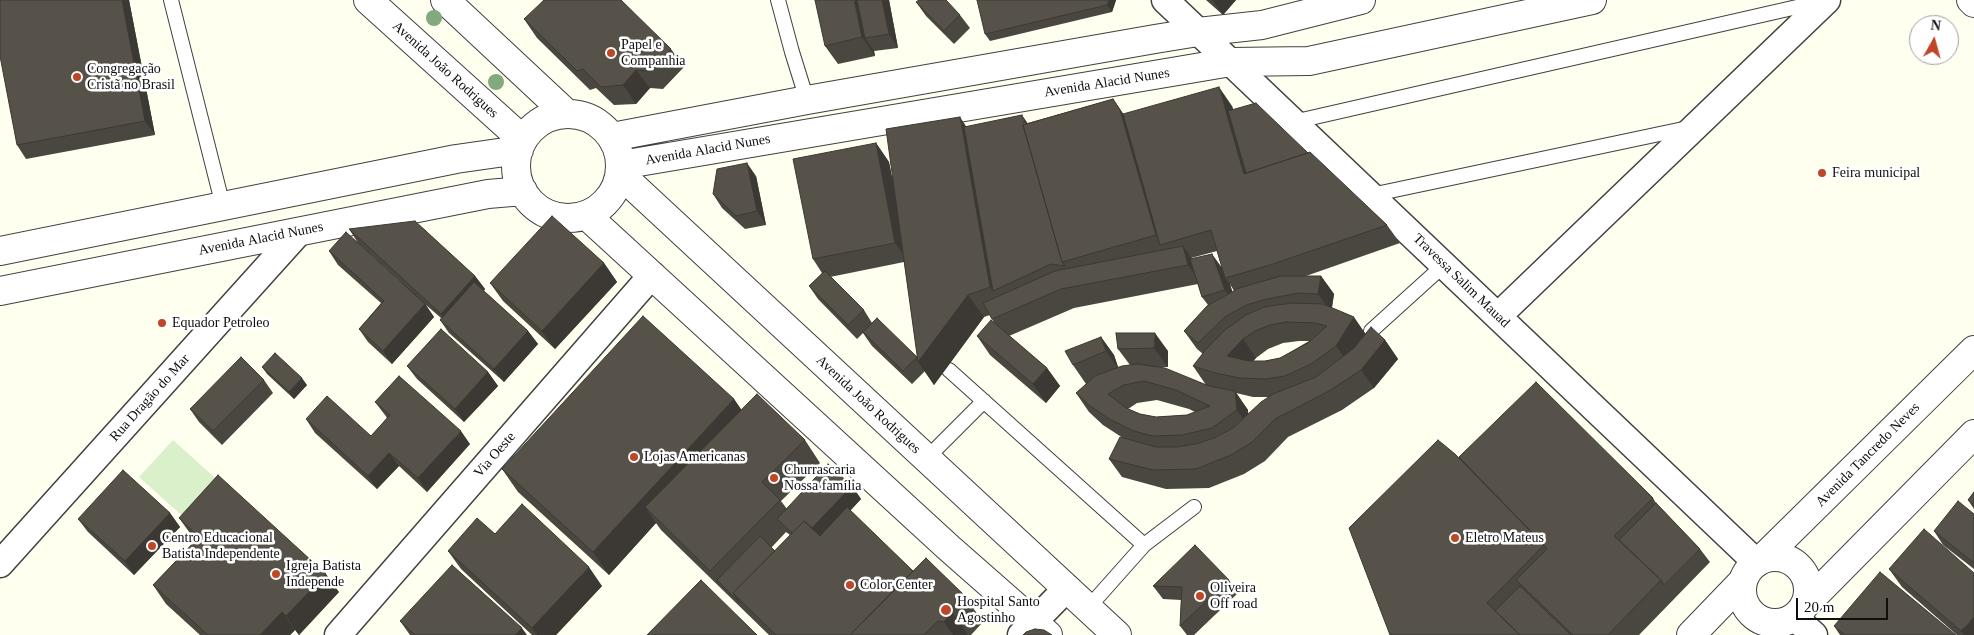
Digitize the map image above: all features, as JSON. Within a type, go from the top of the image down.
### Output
[{"type":"street","name":"Avenida João Rodrigues","points":[[368,0],[521,145]]},
{"type":"street","points":[[445,0],[566,114]]},
{"type":"street","name":"Travessa Salim Mauad","points":[[1165,0],[1498,316],[1754,568]]},
{"type":"street","points":[[612,138],[807,100],[1198,32],[1262,25],[1361,0]]},
{"type":"street","name":"Avenida Alacid Nunes","points":[[620,169],[1231,62],[1309,61],[1500,10],[1592,0]]},
{"type":"street","points":[[1498,316],[1827,0]]},
{"type":"street","points":[[1971,0],[1974,3]]},
{"type":"street","points":[[566,114],[584,117],[600,125],[612,138],[620,155],[620,169],[616,187],[608,199],[586,215],[571,217],[557,216],[543,211],[532,202],[523,190],[518,178],[516,164],[521,145],[531,130],[553,116],[566,114]]},
{"type":"street","points":[[0,251],[521,145]]},
{"type":"street","name":"Avenida João Rodrigues","points":[[620,169],[926,458],[1117,635]]},
{"type":"street","name":"Avenida Alacid Nunes","points":[[0,291],[488,194],[523,190]]},
{"type":"street","points":[[586,215],[948,548],[1034,631],[1067,588]]},
{"type":"street","name":"Rua Dragão do Mar","points":[[0,564],[299,232]]},
{"type":"street","name":"Via Oeste","points":[[341,634],[652,275]]},
{"type":"street","name":"Avenida Tancredo Neves","points":[[1692,635],[1754,568],[1974,350]]},
{"type":"street","points":[[1791,619],[1808,585],[1804,575],[1790,561],[1781,558],[1754,568],[1742,592],[1744,602],[1750,612],[1758,619],[1768,623],[1779,623],[1791,619],[1974,434]]},
{"type":"street","points":[[1791,619],[1814,635]]},
{"type":"lane","points":[[171,0],[223,206]]},
{"type":"lane","points":[[778,0],[807,100]]},
{"type":"lane","points":[[1293,122],[1827,0]]},
{"type":"lane","points":[[1371,195],[1696,126]]},
{"type":"lane","points":[[1371,330],[1444,265]]},
{"type":"lane","points":[[949,370],[1144,545]]},
{"type":"lane","points":[[926,458],[984,401]]},
{"type":"lane","points":[[1088,608],[1144,545],[1194,507]]},
{"type":"green space","points":[[173,440],[232,493],[198,530],[139,477]]},
{"type":"building","name":"Congregação Cristã no Brasil","points":[[0,0],[122,0],[145,121],[17,145],[0,56]]},
{"type":"building","name":"Papel e Companhia","points":[[544,0],[621,0],[671,49],[650,71],[636,70],[623,85],[601,87],[583,69],[577,71],[524,19]]},
{"type":"building","points":[[815,0],[854,0],[862,37],[825,46]]},
{"type":"building","points":[[857,0],[882,0],[889,34],[865,38]]},
{"type":"building","points":[[919,0],[946,0],[960,15],[944,31],[916,2]]},
{"type":"building","points":[[977,0],[1109,0],[1107,5],[985,34]]},
{"type":"building","points":[[1219,87],[1244,174],[1310,152],[1387,225],[1270,265],[1225,278],[1211,230],[1160,245],[1123,114]]},
{"type":"building","points":[[1113,99],[1120,110],[1156,235],[1062,262],[1023,125]]},
{"type":"building","points":[[1256,103],[1308,153],[1246,173],[1228,111]]},
{"type":"building","points":[[1022,115],[1023,125],[1062,262],[1065,266],[1051,264],[993,291],[964,127]]},
{"type":"building","points":[[960,117],[990,287],[968,295],[918,362],[886,129]]},
{"type":"building","points":[[876,143],[895,243],[813,259],[793,159]]},
{"type":"building","points":[[747,163],[757,211],[736,216],[713,194],[717,169]]},
{"type":"building","points":[[552,216],[604,263],[542,331],[490,283]]},
{"type":"building","points":[[415,221],[475,276],[441,314],[349,229]]},
{"type":"building","points":[[346,232],[425,304],[383,351],[359,329],[384,301],[329,251]]},
{"type":"building","points":[[1183,246],[1188,265],[1061,289],[992,319],[983,303],[1055,271]]},
{"type":"building","points":[[1212,254],[1225,290],[1202,297],[1190,259]]},
{"type":"building","points":[[825,271],[864,310],[848,325],[809,286]]},
{"type":"building","points":[[1281,276],[1321,276],[1318,294],[1299,293],[1246,305],[1225,317],[1198,343],[1184,331],[1207,306],[1239,288]]},
{"type":"building","points":[[474,282],[528,331],[494,369],[440,320]]},
{"type":"building","points":[[1292,303],[1323,304],[1354,317],[1336,346],[1311,364],[1285,376],[1266,379],[1240,378],[1193,366],[1225,330],[1246,315],[1264,307]],"holes":[[[1286,322],[1315,323],[1327,326],[1308,343],[1280,358],[1265,361],[1249,361],[1227,356],[1243,339],[1255,331],[1270,325]]]},
{"type":"building","name":"Lojas Americanas","points":[[643,316],[734,399],[593,552],[502,469]]},
{"type":"building","points":[[877,318],[917,357],[903,371],[863,332]]},
{"type":"building","points":[[991,320],[1047,368],[1033,384],[977,336]]},
{"type":"building","points":[[1371,327],[1385,340],[1361,370],[1329,391],[1275,419],[1252,442],[1231,455],[1196,469],[1153,470],[1109,459],[1120,437],[1156,447],[1177,447],[1196,444],[1214,438],[1233,428],[1261,402],[1273,394],[1316,377],[1354,348]]},
{"type":"building","points":[[441,329],[488,372],[455,409],[407,366]]},
{"type":"building","points":[[1116,333],[1155,333],[1154,348],[1118,349]]},
{"type":"building","points":[[1101,337],[1106,351],[1073,365],[1065,351]]},
{"type":"building","points":[[275,353],[302,378],[289,392],[262,367]]},
{"type":"building","points":[[241,357],[264,380],[213,431],[190,409]]},
{"type":"building","points":[[1137,364],[1165,368],[1209,386],[1235,391],[1237,410],[1212,428],[1182,435],[1153,436],[1134,431],[1111,420],[1090,406],[1076,393],[1095,376],[1122,366]],"holes":[[[1144,381],[1176,390],[1210,406],[1187,415],[1156,417],[1140,414],[1126,408],[1108,394],[1124,385]]]},
{"type":"building","points":[[399,376],[461,431],[418,478],[389,453],[368,476],[306,419],[327,396],[371,436],[390,415],[375,402]]},
{"type":"building","points":[[1536,382],[1653,498],[1614,536],[1661,580],[1608,635],[1573,635],[1516,580],[1547,549],[1459,457]]},
{"type":"building","points":[[757,394],[805,440],[762,482],[780,500],[710,571],[645,507]]},
{"type":"building","name":"Eletro Mateus","points":[[1438,440],[1455,454],[1544,545],[1487,603],[1520,635],[1390,635],[1349,528]]},
{"type":"building","points":[[828,464],[852,486],[812,528],[804,521],[792,533],[777,519]]},
{"type":"building","points":[[123,470],[170,513],[125,561],[78,519]]},
{"type":"building","points":[[218,475],[326,574],[286,616],[282,612],[260,635],[208,635],[153,585],[199,537],[179,518]]},
{"type":"building","points":[[1974,492],[1974,505],[1968,500]]},
{"type":"building","points":[[1958,501],[1974,514],[1974,563],[1934,531]]},
{"type":"building","points":[[1656,503],[1700,549],[1664,585],[1619,540]]},
{"type":"building","points":[[522,504],[589,567],[532,628],[448,551],[477,518],[495,534]]},
{"type":"building","name":"Color Center","points":[[847,507],[913,571],[850,635],[776,635],[733,593],[804,521],[820,536]]},
{"type":"building","points":[[1924,529],[1974,573],[1974,617],[1961,631],[1889,569]]},
{"type":"building","points":[[760,536],[775,551],[733,593],[740,603],[717,580]]},
{"type":"building","points":[[1195,545],[1229,580],[1180,626],[1182,587],[1153,586]]},
{"type":"building","points":[[926,558],[964,595],[950,609],[950,615],[944,622],[938,621],[924,635],[850,635]]},
{"type":"building","points":[[452,565],[522,628],[515,635],[415,635],[400,621]]},
{"type":"building","points":[[1880,572],[1956,635],[1845,635],[1834,626]]},
{"type":"building","points":[[701,580],[757,635],[647,635]]},
{"type":"building","points":[[1520,586],[1571,635],[1520,635],[1495,611]]},
{"type":"building","points":[[1035,629],[1044,630],[1052,635],[1023,635]]},
{"type":"place","name":"Papel e Companhia","points":[[611,53]]},
{"type":"place","name":"Congregação Cristã no Brasil","points":[[77,77]]},
{"type":"place","name":"Feira municipal","points":[[1822,173]]},
{"type":"place","name":"Equador Petroleo","points":[[162,323]]},
{"type":"place","name":"Lojas Americanas","points":[[634,457]]},
{"type":"place","name":"Churrascaria Nossa família","points":[[774,478]]},
{"type":"place","name":"Eletro Mateus","points":[[1455,538]]},
{"type":"place","name":"Centro Educacional Batista Independente","points":[[152,546]]},
{"type":"place","name":"Igreja Batista Independe","points":[[276,574]]},
{"type":"place","name":"Color Center","points":[[850,585]]},
{"type":"place","name":"Oliveira Off road","points":[[1200,596]]},
{"type":"place","name":"Hospital Santo Agostinho","points":[[946,610]]}]
